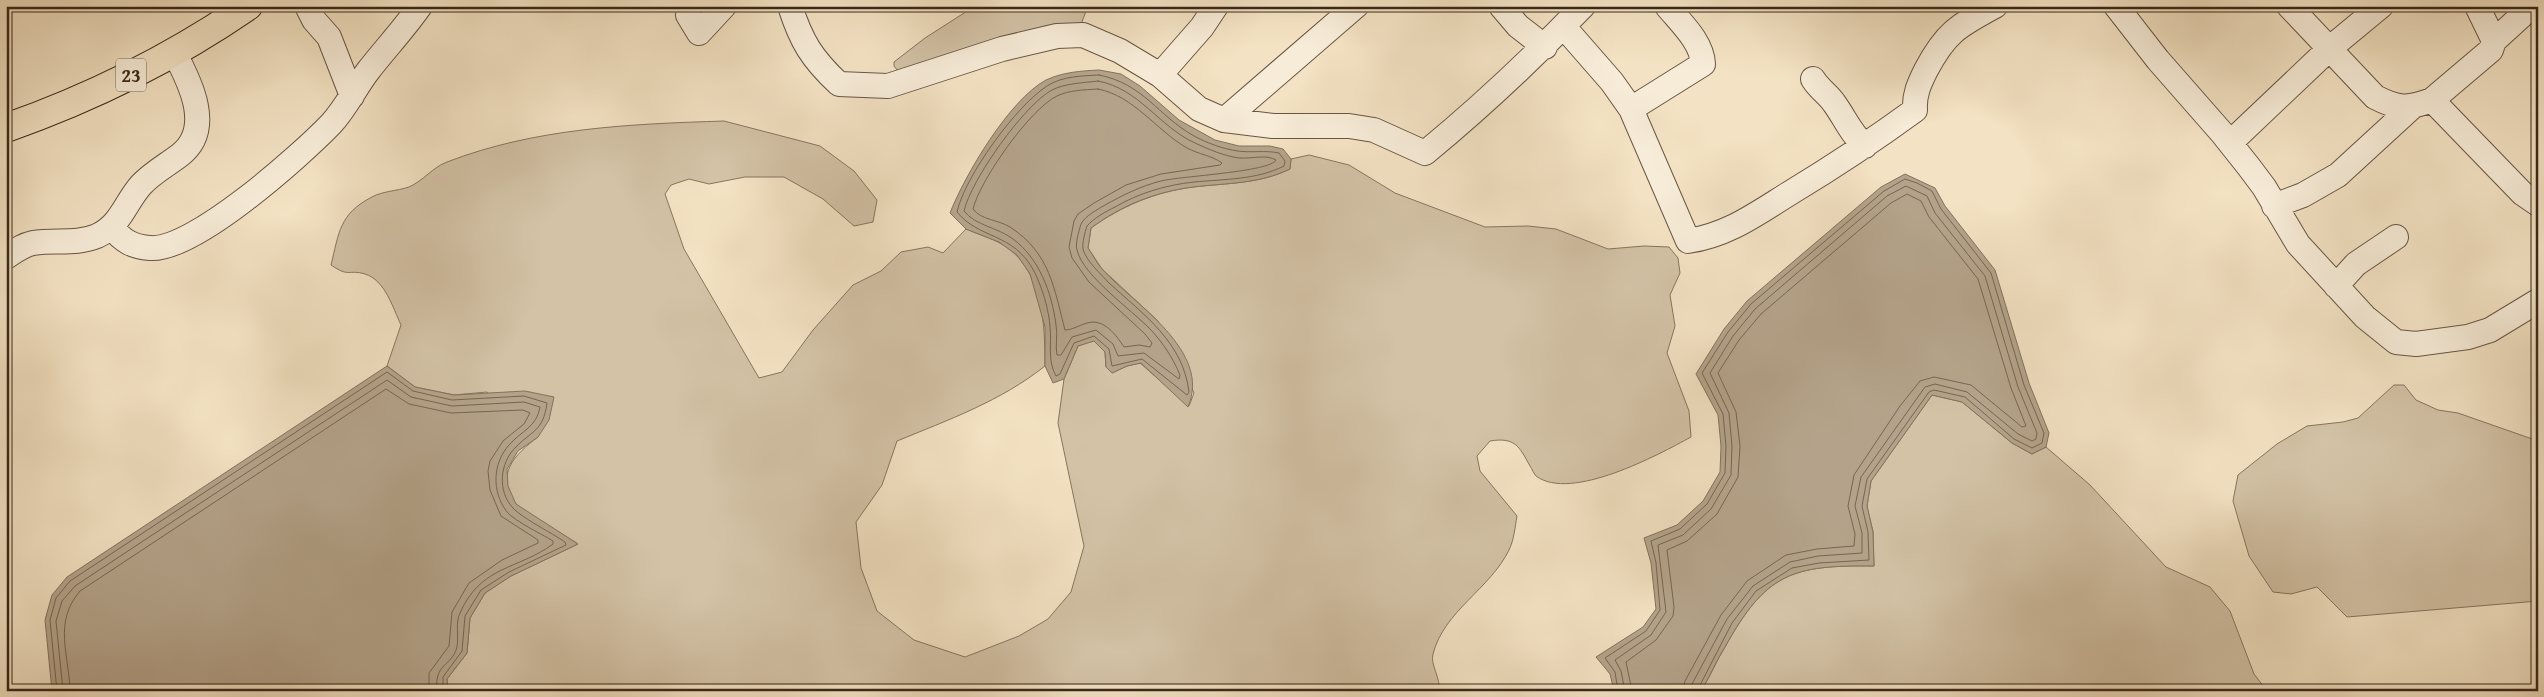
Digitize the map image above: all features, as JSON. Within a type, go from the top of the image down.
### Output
[{"type":"main road","name":"23","points":[[6,128],[86,96],[174,52],[248,6]]},
{"type":"street","points":[[307,6],[332,44],[352,96]]},
{"type":"street","points":[[112,227],[120,239],[151,249],[171,244],[202,229],[249,197],[300,154],[333,122],[367,72],[420,6]]},
{"type":"street","points":[[688,15],[699,33],[724,6]]},
{"type":"street","points":[[790,6],[799,34],[808,52],[840,84],[888,86],[1002,49],[1057,36],[1083,35],[1120,51],[1160,75],[1199,109],[1224,120],[1273,126],[1349,126],[1374,130],[1425,153],[1473,114],[1544,47],[1583,6]]},
{"type":"street","points":[[1160,75],[1202,27],[1216,6]]},
{"type":"street","points":[[1224,120],[1356,6]]},
{"type":"street","points":[[1501,6],[1518,26],[1544,47]]},
{"type":"street","points":[[1564,27],[1612,82],[1631,109],[1688,241],[1709,238],[1737,227],[1865,146],[1915,110],[1914,97],[1939,45],[1949,34],[1995,6]]},
{"type":"street","points":[[2116,6],[2158,60],[2264,187],[2298,244],[2365,317],[2396,342],[2416,344],[2468,337],[2490,330],[2538,301]]},
{"type":"street","points":[[2289,6],[2375,97],[2388,104],[2422,104],[2522,193],[2538,204]]},
{"type":"street","points":[[2230,144],[2329,49],[2381,6]]},
{"type":"street","points":[[2477,6],[2494,41]]},
{"type":"street","points":[[1631,109],[1702,64],[1702,55],[1677,9]]},
{"type":"street","points":[[2274,206],[2303,195],[2338,175],[2422,104],[2491,50],[2494,41],[2529,9]]},
{"type":"street","points":[[6,257],[34,243],[81,241],[112,227],[124,213],[140,186],[182,154],[194,139],[197,126],[194,92],[174,52]]},
{"type":"street","points":[[1813,79],[1819,89],[1835,104],[1854,136],[1865,146]]},
{"type":"street","points":[[2336,286],[2356,264],[2396,237]]},
{"type":"shaded area","points":[[975,6],[1088,6],[1080,27],[898,71],[894,66],[894,62],[925,38]]},
{"type":"shaded area","points":[[724,121],[820,146],[854,171],[877,200],[873,222],[854,226],[823,199],[784,177],[745,177],[709,184],[689,179],[671,185],[665,194],[684,249],[759,378],[782,372],[813,330],[853,285],[881,271],[901,252],[928,247],[943,253],[966,229],[998,242],[1013,252],[1033,280],[1042,314],[1045,366],[992,400],[897,441],[882,485],[856,522],[861,568],[877,611],[914,640],[965,657],[1019,636],[1048,619],[1071,592],[1084,546],[1058,423],[1064,379],[1078,346],[1094,340],[1105,352],[1106,367],[1112,373],[1127,366],[1140,363],[1189,406],[1194,393],[1158,321],[1102,269],[1088,248],[1091,228],[1139,201],[1165,192],[1267,178],[1290,169],[1291,159],[1309,155],[1349,165],[1395,193],[1485,227],[1528,226],[1556,229],[1608,249],[1644,246],[1669,247],[1678,258],[1680,273],[1670,295],[1675,326],[1667,353],[1689,411],[1691,437],[1637,464],[1614,473],[1592,480],[1570,483],[1551,483],[1536,476],[1523,453],[1515,444],[1505,440],[1490,441],[1477,456],[1480,471],[1517,516],[1514,533],[1509,550],[1501,564],[1457,612],[1439,639],[1432,658],[1439,691],[448,691],[447,679],[467,653],[470,618],[485,593],[511,576],[578,544],[520,508],[510,493],[507,475],[510,466],[515,458],[538,437],[487,392],[454,395],[415,387],[387,366],[401,325],[388,295],[378,282],[365,274],[342,271],[331,265],[342,225],[353,210],[372,197],[381,193],[409,187],[442,164],[480,151],[514,142],[583,130],[618,126]]},
{"type":"shaded area","points":[[2394,385],[2404,385],[2416,400],[2438,410],[2458,413],[2538,441],[2538,601],[2347,617],[2317,587],[2291,594],[2273,592],[2249,556],[2233,501],[2238,475],[2277,444],[2307,426],[2343,422],[2358,418]]},
{"type":"shaded area","points":[[1932,395],[1962,402],[2012,443],[2032,454],[2046,447],[2090,485],[2166,567],[2210,587],[2230,611],[2254,674],[2267,691],[1701,691],[1740,622],[1754,603],[1784,578],[1822,568],[1874,566],[1873,532],[1867,506],[1871,481]]},
{"type":"water","points":[[1099,70],[1121,74],[1140,86],[1179,120],[1215,140],[1239,146],[1270,146],[1283,149],[1291,159],[1290,169],[1267,178],[1179,189],[1152,196],[1127,206],[1091,228],[1088,248],[1099,265],[1150,314],[1180,348],[1189,367],[1193,386],[1188,407],[1141,363],[1127,366],[1112,373],[1106,367],[1105,352],[1094,341],[1078,346],[1064,379],[1053,383],[1045,366],[1045,327],[1030,274],[1017,255],[999,242],[966,229],[950,213],[977,159],[1003,121],[1032,90],[1046,80],[1059,75]]},
{"type":"water","points":[[1905,174],[1935,188],[1945,206],[1995,270],[2029,383],[2049,433],[2046,447],[2032,454],[2012,443],[1962,402],[1932,395],[1871,481],[1867,506],[1873,532],[1874,566],[1822,568],[1784,578],[1754,603],[1740,622],[1701,691],[1614,691],[1610,674],[1596,657],[1643,627],[1656,609],[1651,563],[1644,538],[1677,525],[1703,501],[1720,472],[1721,446],[1718,415],[1696,374],[1724,329],[1747,301],[1881,187]]},
{"type":"water","points":[[387,366],[415,387],[454,395],[525,391],[554,397],[549,420],[538,437],[518,451],[507,469],[508,486],[516,504],[578,544],[511,576],[485,593],[470,618],[467,653],[447,679],[448,691],[52,691],[45,620],[52,595],[67,577]]}]
